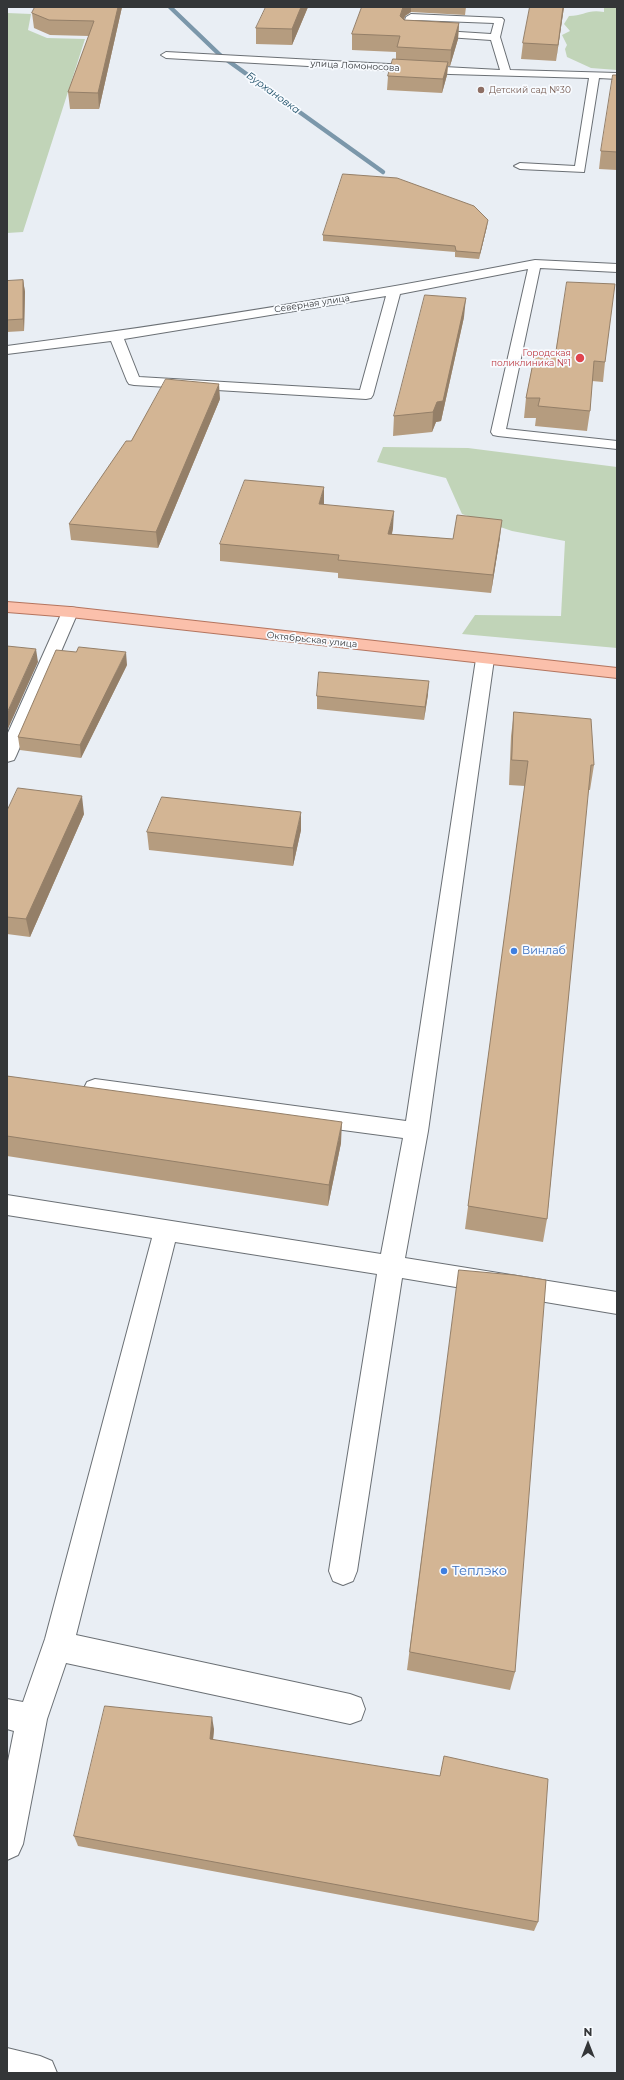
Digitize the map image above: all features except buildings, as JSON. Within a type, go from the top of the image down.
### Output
[{"type":"main road","name":"Октябрьская улица","points":[[7,607],[70,612],[617,673]]},
{"type":"street","points":[[495,37],[406,32],[411,16],[499,20],[495,37],[506,72]]},
{"type":"street","name":"улица Ломоносова","points":[[166,55],[450,71],[617,76]]},
{"type":"street","points":[[520,166],[580,170],[595,75]]},
{"type":"street","points":[[535,264],[498,432],[617,445]]},
{"type":"street","name":"Северная улица","points":[[7,350],[116,336],[394,291],[535,264],[617,268]]},
{"type":"street","points":[[116,336],[134,381],[366,396],[394,291]]},
{"type":"street","points":[[7,756],[70,612]]},
{"type":"street","points":[[343,1571],[391,1266],[416,1131],[485,659]]},
{"type":"street","points":[[78,1086],[416,1131]]},
{"type":"street","points":[[7,1205],[617,1303]]},
{"type":"street","points":[[7,1844],[20,1716],[58,1646],[166,1230]]},
{"type":"street","points":[[58,1646],[350,1709]]},
{"type":"street","points":[[7,2065],[40,2073]]},
{"type":"green space","points":[[617,7],[617,70],[591,68],[567,57],[565,49],[567,45],[562,35],[570,31],[564,24],[569,16],[593,11],[604,12],[604,8]]},
{"type":"green space","points":[[7,13],[31,14],[28,30],[47,38],[85,39],[23,232],[7,233]]},
{"type":"green space","points":[[383,447],[468,448],[617,467],[617,648],[462,634],[475,615],[561,616],[565,541],[512,531],[462,514],[446,478],[377,462]]},
{"type":"waterway","name":"Бурхановка","points":[[170,7],[220,55],[383,172]]},
{"type":"place","name":"Детский сад №30","points":[[481,90]]},
{"type":"place","name":"Городская поликлиника №1","points":[[580,358]]},
{"type":"place","name":"Винлаб","points":[[514,951]]},
{"type":"place","name":"Теплэко","points":[[444,1571]]}]
